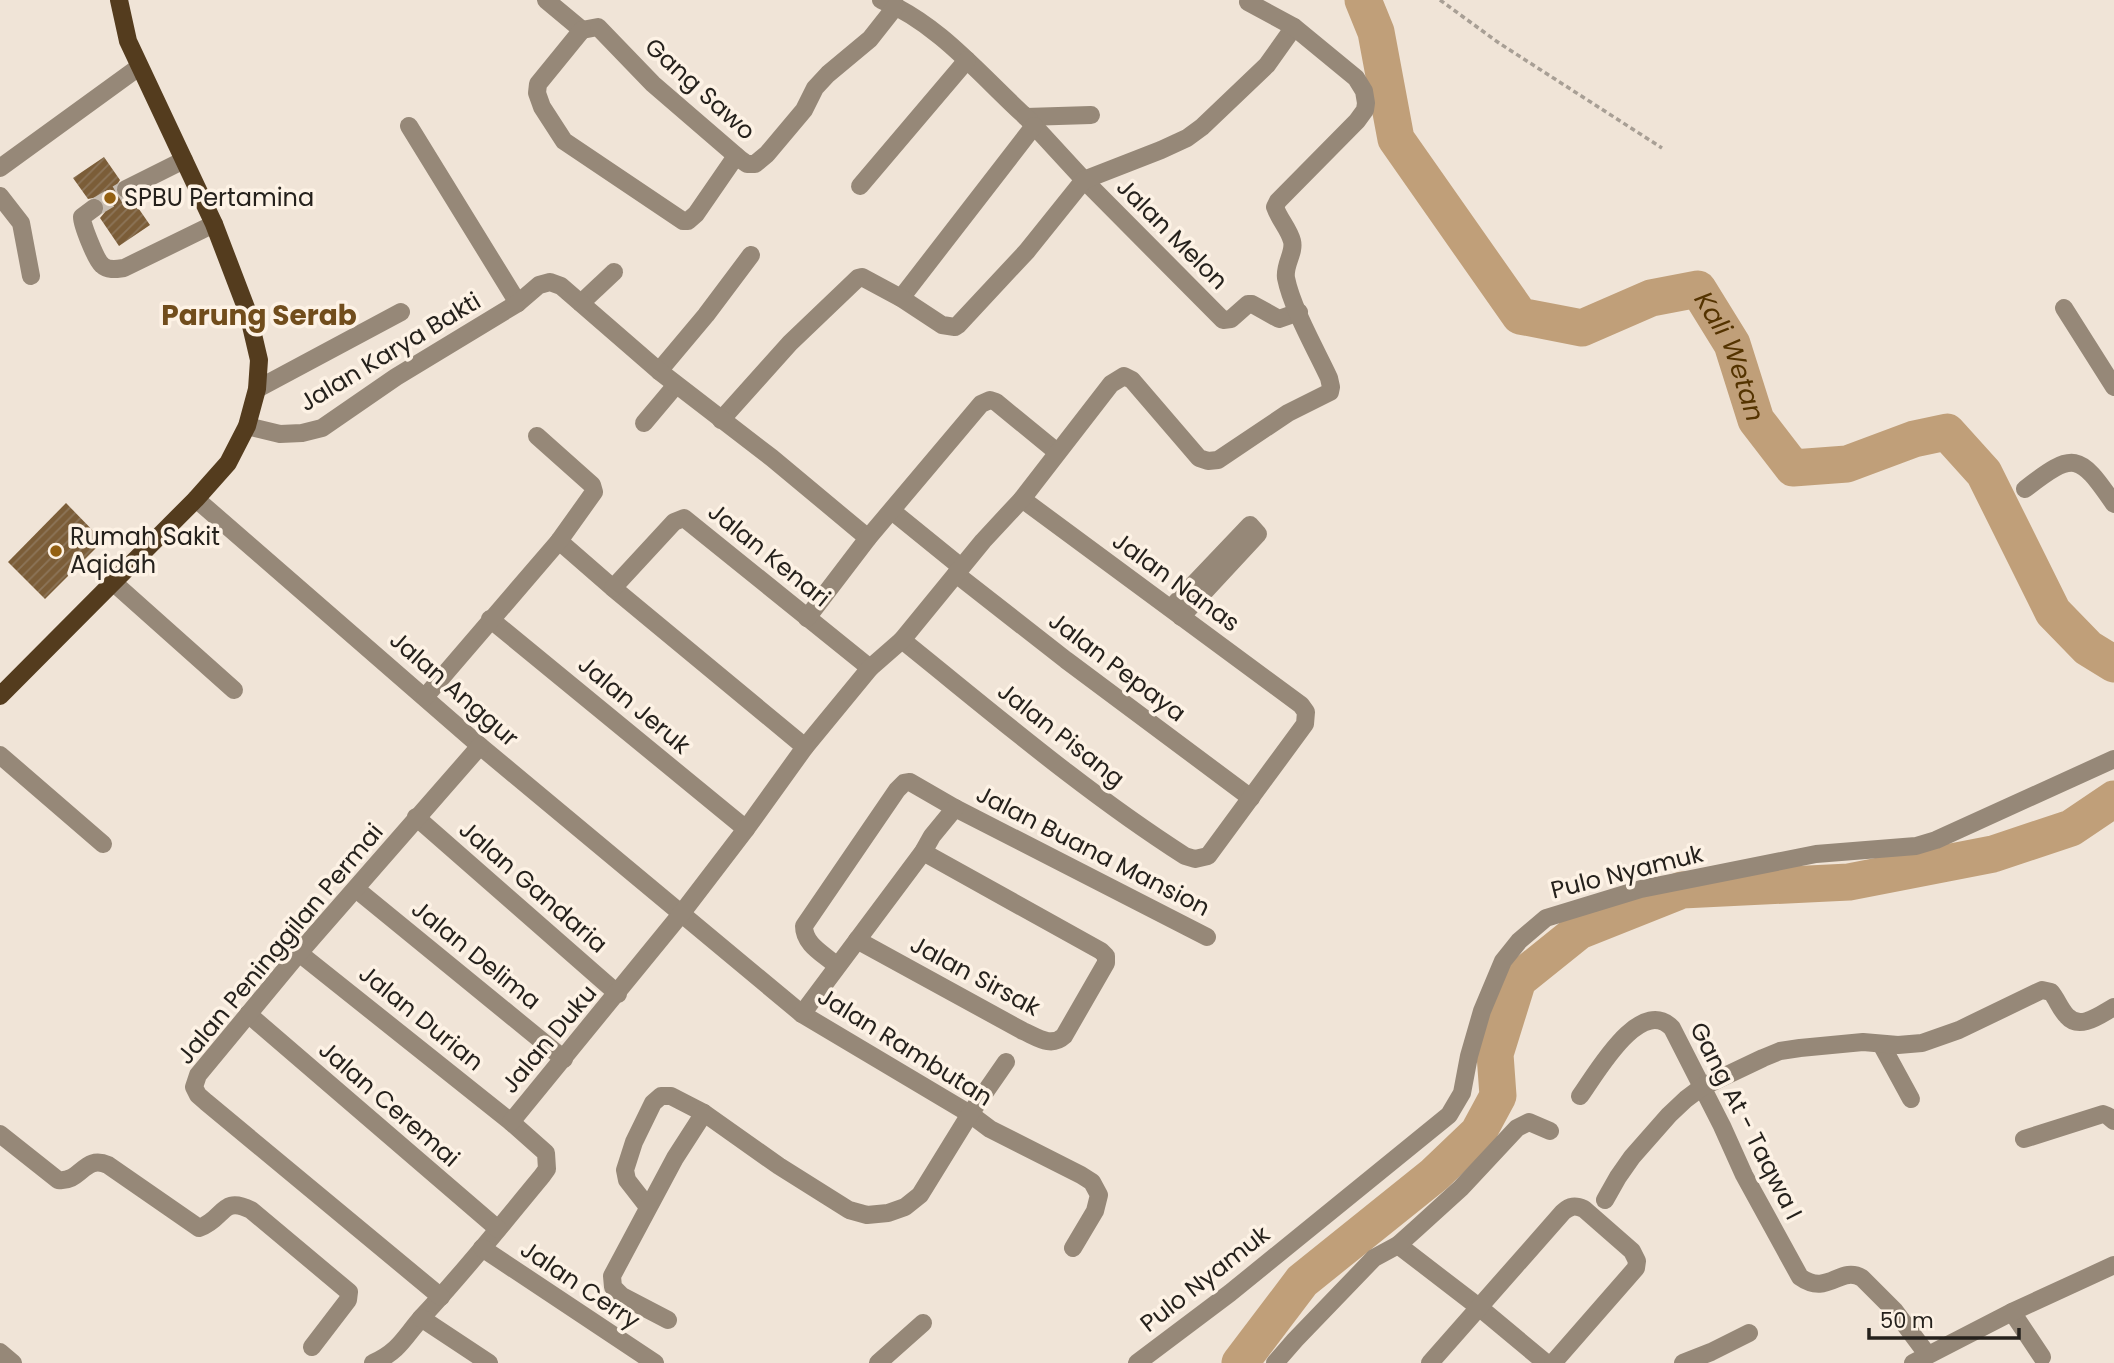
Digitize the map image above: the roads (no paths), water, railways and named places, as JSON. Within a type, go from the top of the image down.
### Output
[{"type":"main road","points":[[0,696],[114,583],[228,463],[247,426],[257,389],[259,360],[253,329],[214,225],[128,41],[119,0]]},
{"type":"street","name":"Gang Sawo","points":[[546,0],[582,30],[598,27],[653,83],[747,164],[755,164],[767,154],[804,110],[815,88],[870,39],[889,3]]},
{"type":"street","points":[[681,914],[805,747],[870,668],[902,640],[983,541],[1022,499],[1111,384],[1124,376],[1132,380],[1199,458],[1208,461],[1217,460],[1289,413],[1330,392],[1329,378],[1286,278],[1293,242],[1275,207],[1357,121],[1365,110],[1364,92],[1356,78],[1294,27],[1248,2]]},
{"type":"street","name":"Jalan Melon","points":[[889,3],[925,25],[967,60],[1223,320],[1231,319],[1248,304],[1279,319],[1299,312]]},
{"type":"street","name":"Jalan Melon","points":[[1084,180],[1187,138],[1267,65],[1294,27]]},
{"type":"street","points":[[582,30],[538,84],[537,93],[542,107],[564,141],[683,221],[688,221],[696,214],[736,156]]},
{"type":"street","points":[[860,186],[967,60]]},
{"type":"street","points":[[0,168],[139,67]]},
{"type":"street","points":[[901,298],[1030,121],[1091,115]]},
{"type":"street","points":[[409,126],[517,303]]},
{"type":"street","points":[[125,188],[184,160]]},
{"type":"street","points":[[721,420],[790,343],[855,279],[862,277],[942,325],[955,327],[1027,251],[1084,180]]},
{"type":"street","points":[[0,196],[21,223],[31,276]]},
{"type":"street","points":[[94,208],[82,217],[82,225],[102,265],[111,270],[124,268],[214,225]]},
{"type":"street","points":[[659,371],[751,256]]},
{"type":"street","points":[[614,272],[581,303],[676,385],[782,465],[868,538]]},
{"type":"street","name":"Jalan Karya Bakti","points":[[247,426],[280,434],[302,433],[322,428],[396,377],[517,303],[538,285],[550,282],[561,286],[581,303]]},
{"type":"street","points":[[2064,307],[2114,387]]},
{"type":"street","points":[[257,389],[401,312]]},
{"type":"street","points":[[644,423],[676,385]]},
{"type":"street","points":[[807,618],[868,538],[985,401],[996,402],[1057,452]]},
{"type":"street","points":[[425,697],[559,541],[594,492],[592,485],[537,436]]},
{"type":"street","points":[[2025,489],[2051,469],[2071,461],[2090,472],[2114,504]]},
{"type":"street","name":"Jalan Anggur","points":[[196,499],[480,746],[681,914]]},
{"type":"street","name":"Jalan Nanas","points":[[1022,499],[1301,705],[1306,712],[1305,723],[1251,798]]},
{"type":"street","points":[[892,511],[958,571]]},
{"type":"street","name":"Jalan Kenari","points":[[613,588],[674,522],[684,518],[870,668]]},
{"type":"street","points":[[1250,525],[1258,534],[1176,612],[1250,525]]},
{"type":"street","points":[[559,541],[805,747]]},
{"type":"street","name":"Jalan Pepaya","points":[[958,571],[1066,660],[1251,798]]},
{"type":"street","points":[[114,583],[234,690]]},
{"type":"street","name":"Jalan Jeruk","points":[[491,619],[746,829]]},
{"type":"street","name":"Jalan Pisang","points":[[902,640],[1114,808],[1185,856],[1195,859],[1208,856],[1251,798]]},
{"type":"street","name":"Jalan Peninggilan Permai","points":[[441,1297],[198,1095],[194,1087],[198,1075],[299,953],[480,746]]},
{"type":"street","points":[[0,755],[103,844]]},
{"type":"street","name":"Pulo Nyamuk","points":[[1137,1363],[1450,1115],[1462,1093],[1482,1011],[1503,961],[1519,941],[1546,918],[1641,889],[1816,854],[1916,846],[1936,840],[2114,759]]},
{"type":"street","name":"Jalan Buana Mansion","points":[[837,966],[804,936],[804,926],[897,790],[904,783],[910,782],[955,808],[1208,937]]},
{"type":"street","name":"Jalan Buana Mansion","points":[[802,1014],[955,808]]},
{"type":"street","name":"Jalan Gandaria","points":[[416,817],[618,994]]},
{"type":"street","name":"Jalan Sirsak","points":[[857,940],[1023,1031],[1047,1042],[1058,1041],[1064,1035],[1106,963],[1106,956],[923,852]]},
{"type":"street","name":"Jalan Delima","points":[[356,889],[564,1059]]},
{"type":"street","name":"Jalan Duku","points":[[384,1359],[405,1340],[547,1169],[546,1153],[512,1122],[681,914]]},
{"type":"street","name":"Jalan Rambutan","points":[[681,914],[802,1014],[970,1114],[990,1129],[1092,1182],[1099,1195],[1095,1211],[1073,1248]]},
{"type":"street","name":"Jalan Durian","points":[[299,953],[512,1122]]},
{"type":"street","points":[[1605,1199],[1632,1157],[1668,1115],[1702,1087],[1780,1051],[1853,1043],[1898,1045],[1922,1042],[1943,1036],[2042,990],[2051,992],[2066,1016],[2075,1021],[2090,1020],[2114,1007]]},
{"type":"street","name":"Jalan Ceremai","points":[[248,1014],[498,1229]]},
{"type":"street","name":"Gang At - Taqwa I","points":[[1580,1096],[1621,1039],[1641,1024],[1661,1020],[1672,1028],[1744,1175],[1800,1277],[1808,1283],[1818,1285],[1850,1274],[1862,1278],[1894,1310],[1920,1359]]},
{"type":"street","points":[[1881,1044],[1911,1099]]},
{"type":"street","points":[[648,1206],[626,1181],[625,1170],[634,1142],[653,1103],[661,1096],[671,1096],[704,1113],[779,1166],[849,1210],[867,1215],[888,1213],[905,1207],[920,1195],[1006,1062]]},
{"type":"street","points":[[668,1320],[622,1296],[613,1287],[612,1276],[675,1158],[704,1113]]},
{"type":"street","points":[[2024,1139],[2102,1114],[2108,1115],[2114,1121]]},
{"type":"street","points":[[1275,1363],[1374,1258],[1398,1245],[1461,1188],[1522,1124],[1529,1122],[1550,1131]]},
{"type":"street","points":[[0,1134],[58,1180],[65,1181],[93,1162],[99,1161],[108,1165],[199,1228],[207,1225],[229,1205],[239,1203],[251,1210],[349,1292],[348,1300],[312,1347]]},
{"type":"street","points":[[1430,1363],[1568,1207],[1577,1206],[1584,1209],[1632,1251],[1637,1261],[1636,1268],[1553,1363]]},
{"type":"street","points":[[1398,1245],[1546,1363]]},
{"type":"street","name":"Jalan Cerry","points":[[482,1248],[652,1363]]},
{"type":"street","points":[[1920,1359],[2012,1312],[2114,1265]]},
{"type":"street","points":[[1206,1311],[1205,1305],[1208,1301],[1225,1287]]},
{"type":"street","points":[[2012,1312],[2042,1357]]},
{"type":"street","points":[[421,1318],[489,1363]]},
{"type":"street","points":[[878,1363],[923,1323]]},
{"type":"street","points":[[1683,1363],[1749,1333]]},
{"type":"street","points":[[0,1352],[13,1363]]},
{"type":"waterway","name":"Kali Wetan","points":[[1363,0],[1376,32],[1396,139],[1520,316],[1582,328],[1651,298],[1698,289],[1732,344],[1756,420],[1793,468],[1847,464],[1914,439],[1947,432],[1984,473],[2053,612],[2088,648],[2114,664]]},
{"type":"waterway","points":[[1240,1363],[1302,1281],[1434,1175],[1478,1133],[1498,1096],[1495,1054],[1518,980],[1579,931],[1682,890],[1849,882],[1993,854],[2071,828],[2114,799]]},
{"type":"tunnel","points":[[94,208],[126,189]]},
{"type":"place","name":"SPBU Pertamina","points":[[110,198]]},
{"type":"place","name":"Rumah Sakit Aqidah","points":[[56,551]]},
{"type":"district","name":"Parung Serab","points":[[259,315]]}]
